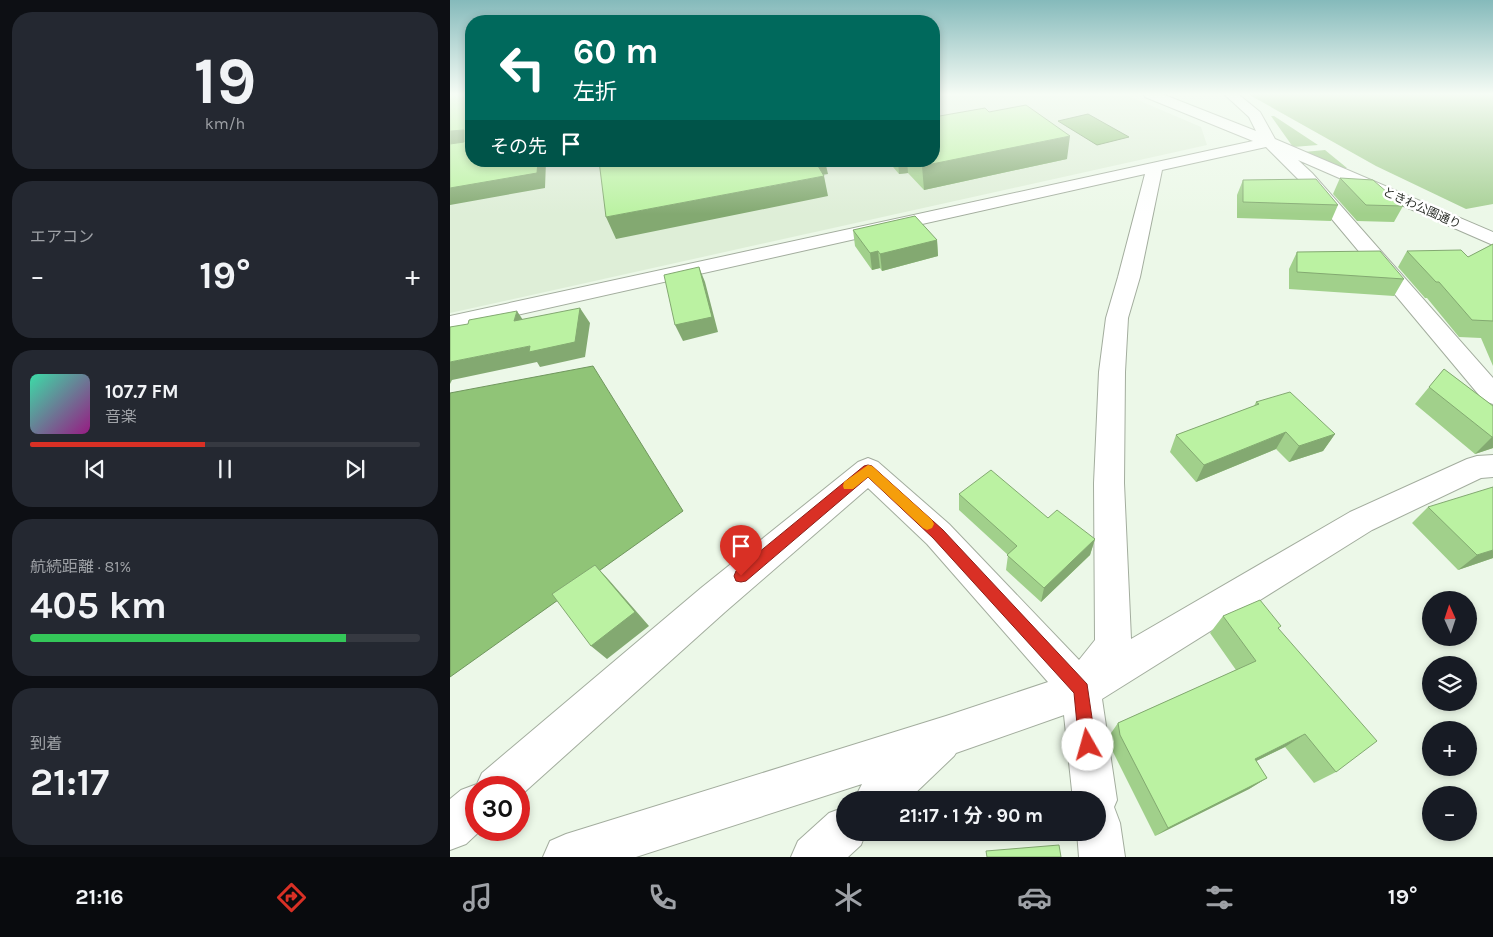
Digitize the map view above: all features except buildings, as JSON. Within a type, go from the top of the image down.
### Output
[{"type":"street","name":"ときわ公園通り","points":[[1249,134],[1493,239]]},
{"type":"street","points":[[1265,134],[1269,142],[1306,177],[1493,395]]},
{"type":"street","points":[[450,323],[1269,142]]},
{"type":"street","points":[[1081,690],[1113,646],[1109,483],[1113,363],[1117,318],[1129,277],[1155,167]]},
{"type":"street","points":[[566,857],[946,736],[1081,690],[1361,521],[1477,467],[1493,466]]},
{"type":"street","points":[[511,776],[706,606],[868,470],[938,534],[1081,690],[1094,791]]},
{"type":"street","points":[[886,791],[946,736]]},
{"type":"street","points":[[450,828],[465,815]]},
{"type":"street","points":[[814,857],[836,837]]},
{"type":"street","points":[[1100,841],[1102,857]]},
{"type":"shaded area","points":[[940,134],[1203,134],[1207,145],[450,313],[450,155],[465,159],[465,167],[940,167]]},
{"type":"shaded area","points":[[1079,134],[1124,134],[1129,137],[1097,145]]},
{"type":"shaded area","points":[[1284,134],[1301,134],[1318,145],[1293,147]]},
{"type":"shaded area","points":[[1319,134],[1493,134],[1493,204],[1466,209],[1376,166]]},
{"type":"shaded area","points":[[1325,150],[1347,168],[1343,169],[1304,152]]},
{"type":"shaded area","points":[[593,366],[683,511],[450,677],[450,393]]},
{"type":"slow traffic","points":[[849,486],[868,470],[927,524]]},
{"type":"route","points":[[741,576],[868,470],[938,534],[1081,690],[1088,745]]}]
